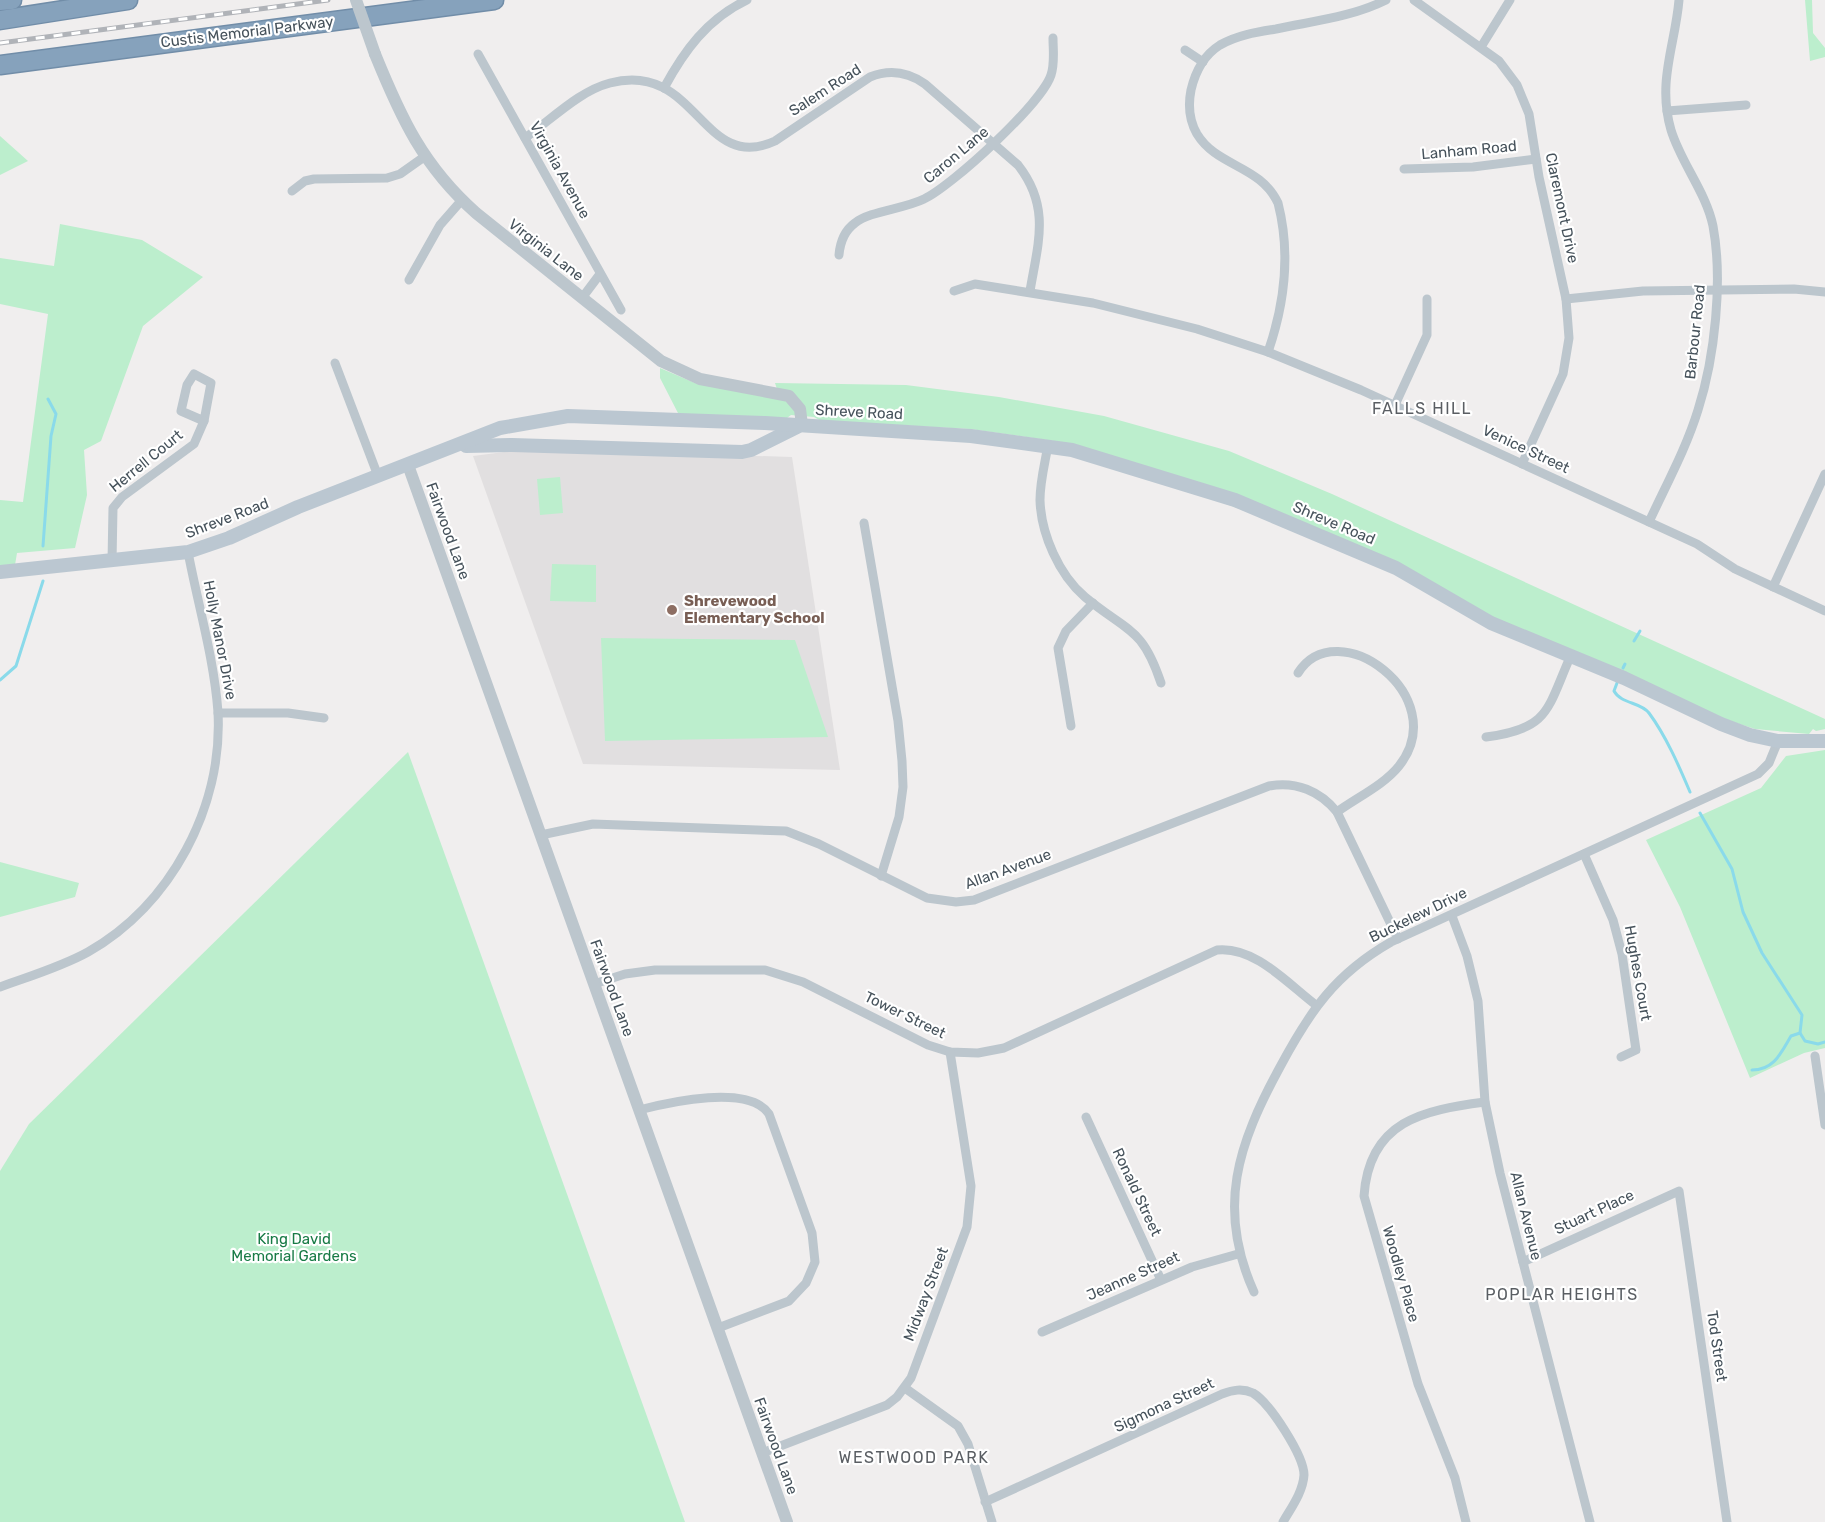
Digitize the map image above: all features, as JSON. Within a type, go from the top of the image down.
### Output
[{"type":"highway","points":[[0,1],[12,0]]},
{"type":"highway","points":[[0,12],[99,0]]},
{"type":"highway","points":[[0,20],[128,0]]},
{"type":"highway","name":"Custis Memorial Parkway","points":[[0,65],[494,0]]},
{"type":"main road","name":"Shreve Road","points":[[0,573],[188,552],[219,542],[298,507],[510,425],[568,416],[765,423],[921,432],[1048,446],[1123,464],[1246,504],[1396,568],[1491,623],[1571,655],[1721,724],[1750,735],[1778,741],[1825,741]]},
{"type":"main road","points":[[764,443],[769,435],[765,423]]},
{"type":"main road","name":"Shreve Road","points":[[455,447],[512,444],[742,452],[802,425]]},
{"type":"street","name":"Virginia Lane","points":[[356,0],[400,115],[424,157],[462,201],[672,368],[700,379],[789,396],[800,409],[802,425]]},
{"type":"street","points":[[664,88],[690,43],[721,16],[747,0]]},
{"type":"street","points":[[1268,352],[1279,319],[1285,283],[1281,214],[1274,193],[1266,184],[1209,148],[1196,132],[1192,122],[1190,101],[1194,80],[1203,62],[1218,46],[1242,35],[1354,13],[1386,0]]},
{"type":"street","name":"Claremont Drive","points":[[1414,0],[1499,62],[1517,85],[1529,114],[1536,159],[1566,299],[1569,338],[1563,374],[1522,464]]},
{"type":"street","points":[[1481,47],[1510,0]]},
{"type":"street","name":"Barbour Road","points":[[1649,522],[1698,410],[1709,361],[1717,290],[1710,217],[1677,147],[1667,111],[1665,79],[1679,0]]},
{"type":"street","name":"Caron Lane","points":[[839,255],[844,236],[855,222],[927,198],[958,177],[994,143],[1048,82],[1053,65],[1053,38]]},
{"type":"street","points":[[1185,50],[1203,62]]},
{"type":"street","name":"Virginia Avenue","points":[[478,54],[621,310]]},
{"type":"street","name":"Salem Road","points":[[525,138],[599,87],[632,81],[664,88],[690,106],[722,140],[748,148],[775,141],[870,77],[899,72],[910,74],[926,84],[994,143],[1027,176],[1038,200],[1041,230],[1030,291]]},
{"type":"street","points":[[1667,111],[1746,105]]},
{"type":"street","points":[[292,191],[298,185],[314,179],[387,178],[399,174],[424,157]]},
{"type":"street","name":"Lanham Road","points":[[1404,169],[1462,168],[1536,159]]},
{"type":"street","points":[[409,280],[440,225],[462,201]]},
{"type":"street","points":[[582,298],[600,274]]},
{"type":"street","name":"Venice Street","points":[[954,291],[975,284],[1030,291],[1147,315],[1268,352],[1395,405],[1697,544],[1735,569],[1825,611]]},
{"type":"street","points":[[1566,299],[1630,291],[1794,289],[1825,292]]},
{"type":"street","points":[[1395,405],[1426,335],[1427,299]]},
{"type":"street","points":[[336,363],[378,476]]},
{"type":"street","name":"Herrell Court","points":[[112,562],[113,508],[122,497],[194,444],[204,421],[211,383],[194,374],[187,384],[181,411],[204,421]]},
{"type":"street","points":[[1048,446],[1041,481],[1043,521],[1064,575],[1093,603],[1140,638],[1152,657],[1161,683]]},
{"type":"street","name":"Fairwood Lane","points":[[408,465],[787,1522]]},
{"type":"street","points":[[1773,587],[1825,474]]},
{"type":"street","points":[[864,523],[898,721],[902,761],[903,787],[899,817],[881,876]]},
{"type":"street","name":"Holly Manor Drive","points":[[0,987],[63,964],[90,951],[129,923],[160,890],[187,849],[206,804],[216,756],[218,713],[215,683],[188,552]]},
{"type":"street","points":[[1071,726],[1058,648],[1066,631],[1093,603]]},
{"type":"street","points":[[1298,673],[1306,663],[1323,654],[1346,653],[1360,657],[1389,673],[1405,693],[1411,706],[1413,730],[1408,749],[1399,765],[1337,812]]},
{"type":"street","points":[[1486,737],[1517,734],[1534,725],[1549,706],[1571,655]]},
{"type":"street","points":[[218,713],[288,712],[324,718]]},
{"type":"street","name":"Buckelew Drive","points":[[1254,1292],[1238,1254],[1235,1196],[1243,1148],[1266,1093],[1304,1023],[1316,1005],[1344,974],[1398,939],[1758,774],[1769,763],[1778,741]]},
{"type":"street","name":"Allan Avenue","points":[[541,835],[593,824],[777,830],[798,835],[934,900],[969,901],[1269,786],[1288,785],[1313,792],[1337,812],[1398,939]]},
{"type":"street","name":"Hughes Court","points":[[1584,854],[1613,920],[1622,954],[1636,1050],[1621,1057]]},
{"type":"street","name":"Allan Avenue","points":[[1452,916],[1467,956],[1478,1001],[1485,1102],[1523,1262],[1590,1522]]},
{"type":"street","name":"Tower Street","points":[[594,984],[626,974],[655,970],[754,969],[781,972],[928,1045],[950,1052],[978,1053],[1004,1048],[1217,950],[1235,950],[1257,960],[1316,1005]]},
{"type":"street","name":"Midway Street","points":[[762,1453],[872,1413],[887,1406],[905,1388],[960,1245],[971,1203],[971,1186],[950,1052]]},
{"type":"street","points":[[1815,1056],[1825,1125]]},
{"type":"street","points":[[639,1110],[686,1099],[745,1099],[761,1105],[769,1114],[812,1233],[814,1262],[806,1284],[781,1306],[718,1328]]},
{"type":"street","name":"Woodley Place","points":[[1466,1522],[1455,1478],[1418,1384],[1364,1196],[1365,1178],[1372,1156],[1395,1129],[1434,1110],[1485,1102]]},
{"type":"street","name":"Ronald Street","points":[[1086,1117],[1161,1280]]},
{"type":"street","name":"Stuart Place","points":[[1523,1262],[1679,1191]]},
{"type":"street","name":"Tod Street","points":[[1679,1191],[1727,1522]]},
{"type":"street","name":"Jeanne Street","points":[[1042,1332],[1192,1267],[1238,1254]]},
{"type":"street","points":[[905,1388],[958,1426],[968,1444],[992,1522]]},
{"type":"street","name":"Sigmona Street","points":[[985,1502],[1222,1394],[1239,1389],[1253,1393],[1263,1402],[1301,1458],[1303,1483],[1283,1522]]},
{"type":"shaded area","name":"Shrevewood Elementary School","points":[[527,449],[792,457],[840,770],[583,764],[473,456]]},
{"type":"green space","points":[[1805,0],[1812,0],[1813,33],[1825,48],[1825,57],[1810,61]]},
{"type":"green space","points":[[0,136],[28,161],[0,175]]},
{"type":"green space","points":[[60,224],[142,240],[203,277],[143,326],[101,441],[84,450],[87,495],[75,548],[17,553],[15,565],[0,566],[0,500],[23,502],[48,314],[0,304],[0,258],[54,266]]},
{"type":"green space","points":[[660,368],[695,383],[780,398],[775,383],[906,385],[999,397],[1104,416],[1229,451],[1332,494],[1825,719],[1825,729],[1816,731],[1813,729],[1809,734],[1755,729],[1730,721],[1511,628],[1412,572],[1054,441],[970,429],[821,421],[814,417],[791,415],[787,418],[679,415],[660,378]]},
{"type":"green space","points":[[560,477],[563,513],[540,515],[537,479]]},
{"type":"green space","points":[[552,564],[596,565],[596,602],[550,601]]},
{"type":"green space","points":[[601,638],[795,640],[828,737],[605,741]]},
{"type":"green space","points":[[1825,750],[1825,1048],[1804,1053],[1750,1078],[1680,907],[1646,840],[1761,788],[1786,756]]},
{"type":"green space","name":"King David Memorial Gardens","points":[[408,752],[685,1522],[0,1522],[0,1171],[29,1124]]},
{"type":"green space","points":[[0,862],[79,883],[75,897],[0,917]]},
{"type":"waterway","points":[[43,546],[51,436],[56,414],[48,399]]},
{"type":"waterway","points":[[0,680],[16,666],[43,581]]},
{"type":"waterway","points":[[1634,641],[1640,631]]},
{"type":"waterway","points":[[1623,668],[1625,664]]},
{"type":"waterway","points":[[1617,683],[1614,691],[1617,695],[1649,713],[1672,751],[1690,792]]},
{"type":"waterway","points":[[1700,813],[1732,869],[1743,912],[1762,953],[1802,1015],[1800,1033],[1805,1041],[1818,1044],[1825,1042]]},
{"type":"waterway","points":[[1752,1070],[1771,1064],[1791,1036],[1800,1033]]},
{"type":"railway","points":[[0,43],[328,0]]},
{"type":"place","name":"Shrevewood Elementary School","points":[[672,610]]},
{"type":"district","name":"FALLS HILL","points":[[1422,408]]},
{"type":"district","name":"POPLAR HEIGHTS","points":[[1562,1294]]},
{"type":"district","name":"WESTWOOD PARK","points":[[914,1457]]}]
